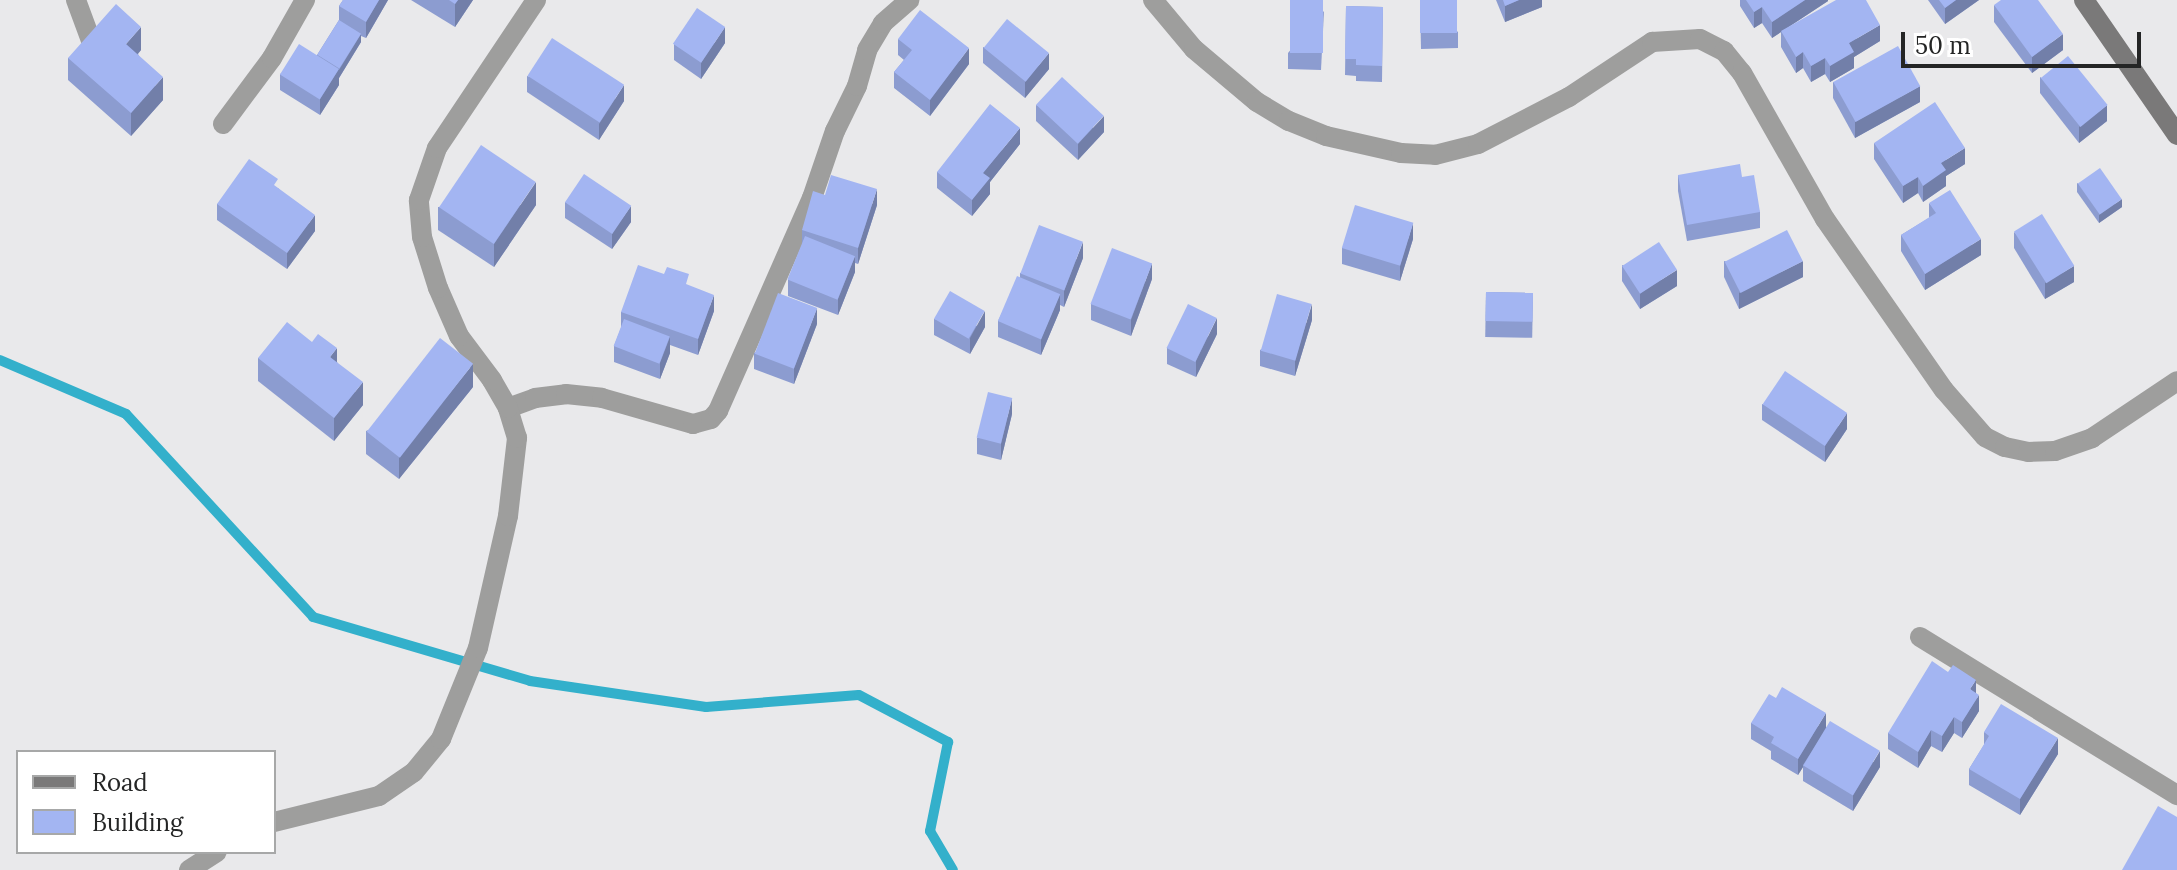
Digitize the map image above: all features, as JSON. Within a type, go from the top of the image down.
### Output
[{"type":"street","points":[[76,0],[93,46]]},
{"type":"street","points":[[223,124],[272,58],[305,0]]},
{"type":"street","points":[[276,822],[379,796],[414,772],[441,739],[478,648],[515,470],[517,438],[508,408],[492,380],[459,336],[438,288],[422,237],[419,200],[437,148],[536,0]]},
{"type":"street","points":[[508,408],[535,398],[566,394],[602,398],[693,424],[711,419],[812,198],[835,131],[857,86],[867,50],[883,23],[909,0]]},
{"type":"street","points":[[1153,0],[1194,49],[1268,108],[1326,136],[1401,153],[1435,155],[1478,144],[1569,97],[1652,42],[1700,39],[1724,51],[1742,73],[1825,219],[1944,390],[1985,437],[2017,450],[2055,451],[2092,438],[2177,381]]},
{"type":"street","points":[[2084,0],[2177,135]]},
{"type":"street","points":[[1920,637],[2177,795]]},
{"type":"street","points":[[189,870],[214,854]]},
{"type":"building","points":[[343,0],[379,0],[366,22],[339,6]]},
{"type":"building","points":[[1290,0],[1323,0],[1323,53],[1290,53]]},
{"type":"building","points":[[1420,0],[1457,0],[1457,33],[1420,33]]},
{"type":"building","points":[[1503,0],[1519,0],[1505,6]]},
{"type":"building","points":[[1746,0],[1805,0],[1772,22],[1762,7],[1754,12]]},
{"type":"building","points":[[1836,0],[1866,0],[1880,25],[1849,43],[1854,52],[1830,66],[1825,58],[1811,66],[1803,52],[1796,57],[1781,31]]},
{"type":"building","points":[[1939,0],[1956,0],[1945,8]]},
{"type":"building","points":[[2001,0],[2038,0],[2063,34],[2032,57],[1994,5]]},
{"type":"building","points":[[116,4],[141,27],[126,44],[163,77],[131,113],[68,58]]},
{"type":"building","points":[[1346,6],[1383,7],[1382,66],[1356,65],[1356,59],[1345,59]]},
{"type":"building","points":[[697,8],[725,27],[701,63],[673,44]]},
{"type":"building","points":[[920,10],[969,48],[930,100],[894,72],[912,50],[898,39]]},
{"type":"building","points":[[1007,19],[1049,53],[1026,82],[984,48]]},
{"type":"building","points":[[339,20],[361,34],[339,69],[317,55]]},
{"type":"building","points":[[552,38],[624,85],[600,123],[527,76]]},
{"type":"building","points":[[299,44],[339,69],[320,99],[280,75]]},
{"type":"building","points":[[1898,46],[1920,86],[1856,122],[1833,82]]},
{"type":"building","points":[[2068,56],[2108,105],[2080,127],[2041,78]]},
{"type":"building","points":[[1062,77],[1104,116],[1078,144],[1036,105]]},
{"type":"building","points":[[1935,102],[1965,148],[1941,163],[1946,170],[1923,186],[1918,177],[1903,186],[1874,143]]},
{"type":"building","points":[[990,104],[1020,128],[983,173],[990,178],[972,200],[937,172]]},
{"type":"building","points":[[481,145],[536,182],[494,244],[439,207]]},
{"type":"building","points":[[249,159],[278,179],[274,185],[315,215],[287,253],[217,204]]},
{"type":"building","points":[[1740,164],[1742,177],[1754,175],[1760,212],[1687,225],[1678,175]]},
{"type":"building","points":[[2100,168],[2122,199],[2100,215],[2078,183]]},
{"type":"building","points":[[584,174],[631,206],[612,234],[565,202]]},
{"type":"building","points":[[831,175],[877,189],[858,248],[802,230],[813,191],[825,195]]},
{"type":"building","points":[[1950,190],[1981,239],[1925,274],[1901,235],[1936,213],[1929,203]]},
{"type":"building","points":[[1355,205],[1413,223],[1400,266],[1342,248]]},
{"type":"building","points":[[2042,214],[2074,266],[2046,283],[2014,231]]},
{"type":"building","points":[[1039,225],[1083,242],[1064,290],[1020,274]]},
{"type":"building","points":[[1787,230],[1803,261],[1741,293],[1725,262]]},
{"type":"building","points":[[805,236],[855,256],[837,300],[787,280]]},
{"type":"building","points":[[1659,242],[1677,270],[1640,294],[1622,266]]},
{"type":"building","points":[[1112,248],[1152,263],[1131,319],[1090,304]]},
{"type":"building","points":[[638,265],[664,274],[667,267],[689,274],[686,284],[714,295],[698,339],[621,312]]},
{"type":"building","points":[[1017,276],[1060,294],[1041,339],[998,321]]},
{"type":"building","points":[[950,291],[985,311],[969,339],[934,319]]},
{"type":"building","points":[[1486,292],[1533,293],[1532,322],[1485,321]]},
{"type":"building","points":[[778,293],[817,308],[794,369],[755,354]]},
{"type":"building","points":[[1277,294],[1312,304],[1295,361],[1261,351]]},
{"type":"building","points":[[1188,304],[1217,318],[1195,362],[1167,348]]},
{"type":"building","points":[[624,319],[670,337],[659,364],[614,346]]},
{"type":"building","points":[[287,322],[312,342],[318,334],[337,348],[330,357],[363,382],[334,418],[258,358]]},
{"type":"building","points":[[440,338],[473,364],[400,458],[367,432]]},
{"type":"building","points":[[1785,371],[1847,413],[1825,446],[1763,404]]},
{"type":"building","points":[[988,392],[1012,398],[1001,444],[977,438]]},
{"type":"building","points":[[1932,661],[1948,672],[1953,665],[1976,680],[1970,689],[1979,695],[1962,722],[1954,717],[1942,736],[1931,730],[1918,752],[1888,733]]},
{"type":"building","points":[[1782,687],[1826,713],[1798,759],[1771,743],[1774,737],[1751,723],[1769,694],[1776,698]]},
{"type":"building","points":[[2001,704],[2058,738],[2020,799],[1969,769],[1989,736],[1984,732]]},
{"type":"building","points":[[1830,721],[1880,751],[1853,795],[1803,766]]},
{"type":"building","points":[[2158,806],[2177,817],[2177,870],[2122,870]]},
{"type":"waterway","points":[[0,360],[126,414],[313,617],[530,681],[706,707],[859,695],[948,742],[930,831],[953,870]]}]
